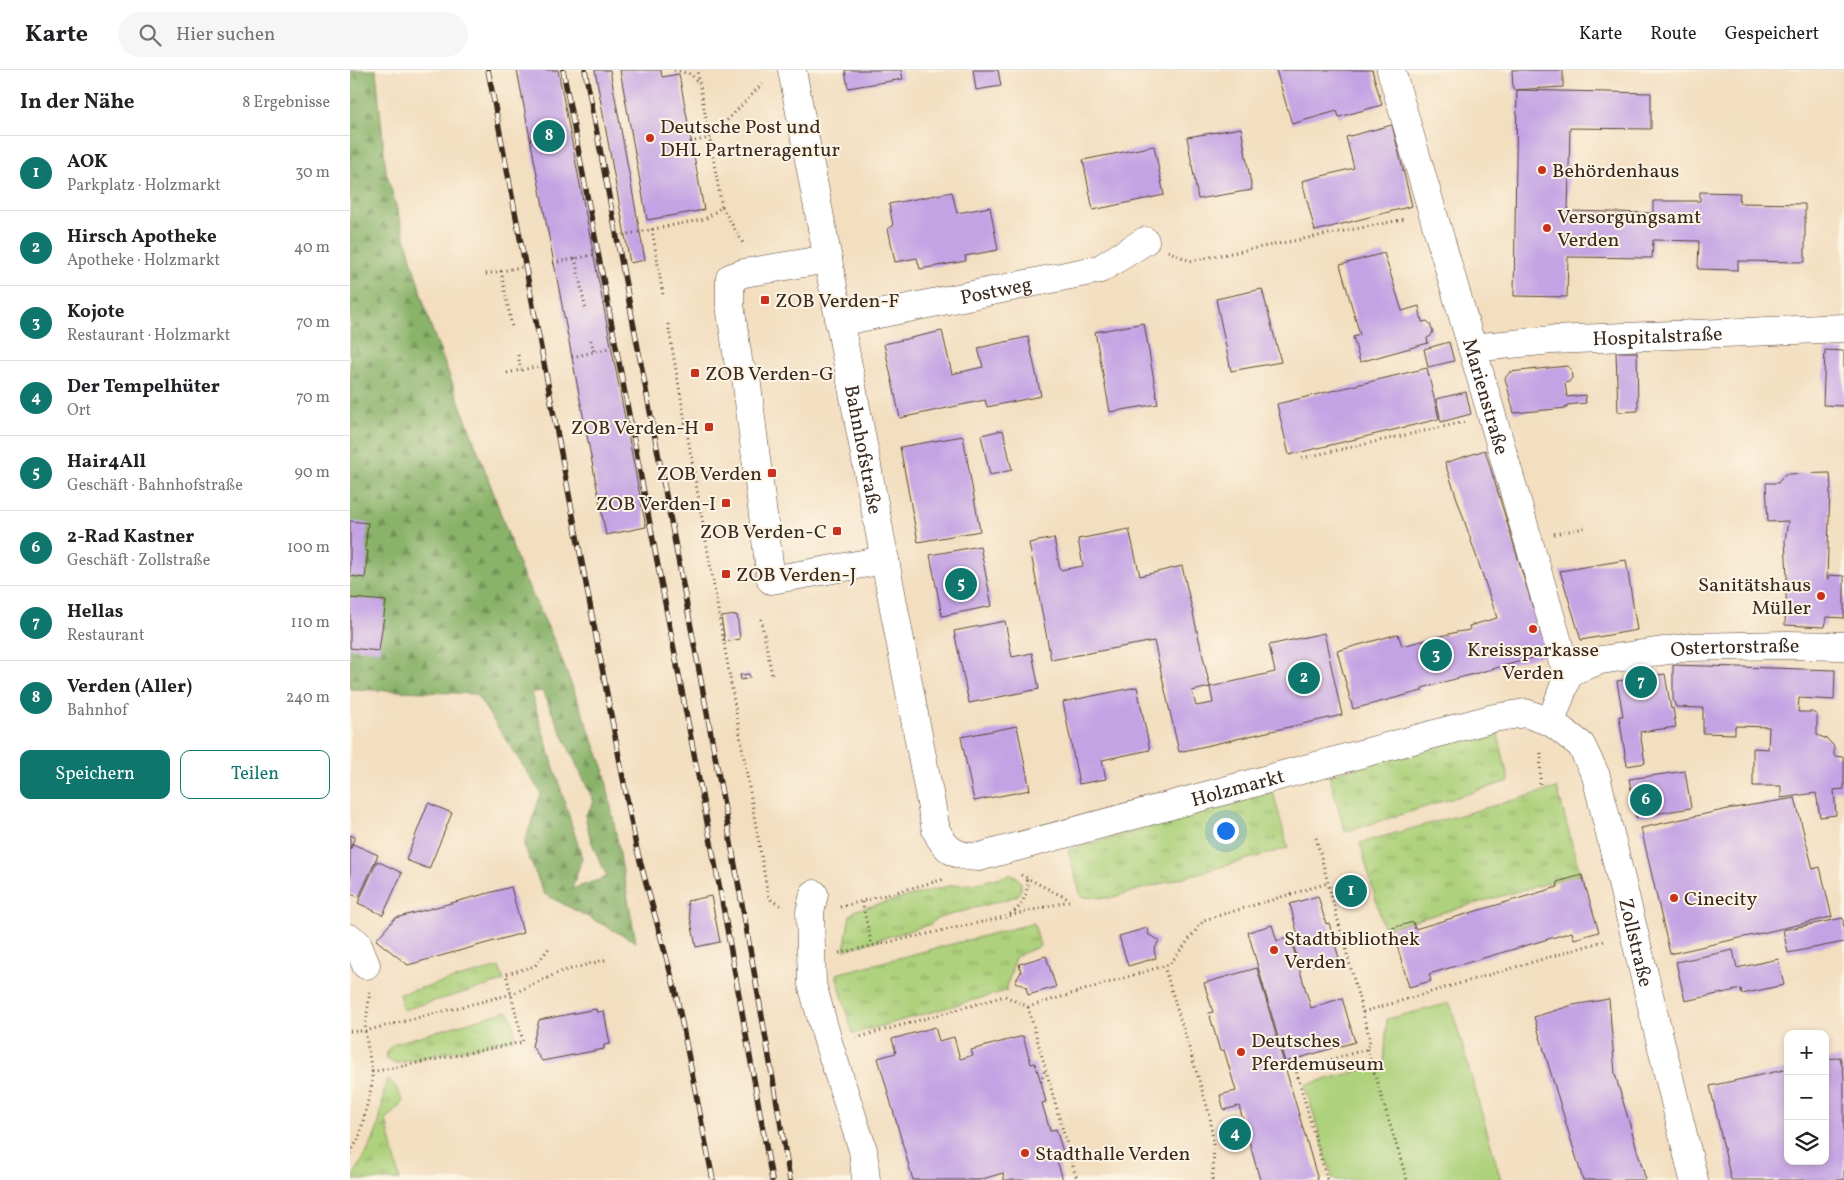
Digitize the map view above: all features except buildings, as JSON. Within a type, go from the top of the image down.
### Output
[{"type":"street","name":"Marienstraße","points":[[1392,70],[1560,650],[1569,672]]},
{"type":"street","name":"Bahnhofstraße","points":[[780,74],[828,259],[936,830]]},
{"type":"street","name":"Postweg","points":[[840,322],[1100,269],[1145,241]]},
{"type":"street","points":[[828,259],[730,278],[730,304],[739,366],[746,377],[771,580],[885,560]]},
{"type":"street","name":"Hospitalstraße","points":[[1472,348],[1552,340],[1844,328]]},
{"type":"street","name":"Ostertorstraße","points":[[1569,672],[1602,660],[1690,647],[1844,646]]},
{"type":"street","points":[[1551,722],[1569,672]]},
{"type":"street","name":"Holzmarkt","points":[[936,830],[941,841],[954,853],[965,857],[979,857],[1494,718],[1524,713],[1551,722]]},
{"type":"street","name":"Zollstraße","points":[[1551,722],[1582,745],[1596,776],[1694,1180]]},
{"type":"street","points":[[812,903],[812,984],[829,1046],[863,1150],[866,1180]]},
{"type":"street","points":[[350,938],[357,943],[368,975]]},
{"type":"path","points":[[674,70],[691,74],[700,85]]},
{"type":"path","points":[[623,235],[705,219],[722,206],[697,70]]},
{"type":"path","points":[[690,142],[710,138],[780,74]]},
{"type":"path","points":[[1145,241],[1190,261],[1433,212]]},
{"type":"path","points":[[652,229],[663,295]]},
{"type":"path","points":[[553,263],[593,255]]},
{"type":"path","points":[[575,258],[586,312]]},
{"type":"path","points":[[486,274],[522,267]]},
{"type":"path","points":[[501,271],[512,327]]},
{"type":"path","points":[[668,324],[669,341],[768,894],[772,901],[779,906],[862,902],[949,878]]},
{"type":"path","points":[[591,340],[594,352]]},
{"type":"path","points":[[572,357],[611,348]]},
{"type":"path","points":[[518,355],[521,370]]},
{"type":"path","points":[[506,373],[540,366]]},
{"type":"path","points":[[1302,458],[1465,422]]},
{"type":"path","points":[[761,619],[772,675]]},
{"type":"path","points":[[1316,838],[1370,1040],[1367,1049],[1407,1180]]},
{"type":"path","points":[[836,954],[1005,917],[1070,900],[1019,874]]},
{"type":"path","points":[[1005,917],[1023,903],[1028,883],[1025,877]]},
{"type":"path","points":[[829,1046],[1005,996],[1028,1007],[1164,966],[1170,964],[1204,920],[1328,883]]},
{"type":"path","points":[[862,902],[872,946]]},
{"type":"path","points":[[1363,1012],[1604,941]]},
{"type":"path","points":[[372,1072],[523,1042],[506,974],[535,966],[548,948]]},
{"type":"path","points":[[350,1031],[365,1031],[512,994],[560,972],[608,959]]},
{"type":"path","points":[[1164,966],[1210,1116],[1214,1155],[1212,1180]]},
{"type":"path","points":[[350,1153],[359,1138],[372,1084],[372,1072],[365,1031],[368,975]]},
{"type":"path","points":[[1028,1007],[1078,1180]]},
{"type":"path","points":[[1327,1180],[1296,1070],[1367,1049]]},
{"type":"path","points":[[1046,1068],[1041,1082],[1049,1080]]},
{"type":"green space","points":[[350,70],[376,70],[386,171],[430,324],[521,571],[555,642],[604,769],[636,942],[544,894],[524,845],[541,793],[476,694],[350,689]],"holes":[[[542,691],[594,802],[585,816],[591,841],[607,877],[572,889],[582,858],[531,693]]]},
{"type":"green space","points":[[1497,730],[1509,781],[1345,832],[1329,775]]},
{"type":"green space","points":[[1557,788],[1580,874],[1384,929],[1360,843]]},
{"type":"green space","points":[[1273,792],[1288,848],[1110,898],[1081,897],[1068,850]]},
{"type":"green space","points":[[1010,875],[1016,876],[1021,883],[1021,889],[1017,896],[936,919],[931,924],[844,950],[850,915],[856,910],[952,885],[972,884]]},
{"type":"green space","points":[[1034,923],[1040,946],[1015,957],[1006,991],[853,1034],[836,974]]},
{"type":"green space","points":[[499,967],[504,981],[403,1010],[399,994]]},
{"type":"green space","points":[[1450,1003],[1501,1180],[1333,1180],[1305,1085],[1384,1064],[1387,1019]]},
{"type":"green space","points":[[507,1011],[514,1025],[514,1039],[398,1063],[393,1063],[387,1059],[388,1049],[396,1043]]},
{"type":"green space","points":[[390,1080],[403,1101],[386,1120],[400,1180],[351,1180],[377,1130],[386,1081]]},
{"type":"railway","points":[[488,70],[636,846],[676,993],[713,1180]]},
{"type":"railway","points":[[563,70],[721,895],[772,1180]]},
{"type":"railway","points":[[585,70],[716,763],[790,1180]]},
{"type":"place","name":"Verden (Aller)","points":[[549,136]]},
{"type":"place","name":"Deutsche Post und DHL Partneragentur","points":[[650,138]]},
{"type":"place","name":"Behördenhaus","points":[[1542,170]]},
{"type":"place","name":"Versorgungsamt Verden","points":[[1547,228]]},
{"type":"place","name":"ZOB Verden-F","points":[[765,300]]},
{"type":"place","name":"ZOB Verden-G","points":[[695,373]]},
{"type":"place","name":"ZOB Verden-H","points":[[709,427]]},
{"type":"place","name":"ZOB Verden","points":[[772,473]]},
{"type":"place","name":"ZOB Verden-I","points":[[726,503]]},
{"type":"place","name":"ZOB Verden-C","points":[[837,531]]},
{"type":"place","name":"ZOB Verden-J","points":[[726,574]]},
{"type":"place","name":"Hair4All","points":[[961,584]]},
{"type":"place","name":"Sanitätshaus Müller","points":[[1821,596]]},
{"type":"place","name":"Kreissparkasse Verden","points":[[1533,629]]},
{"type":"place","name":"Kojote","points":[[1436,655]]},
{"type":"place","name":"Hirsch Apotheke","points":[[1304,678]]},
{"type":"place","name":"Hellas","points":[[1641,682]]},
{"type":"place","name":"2-Rad Kastner","points":[[1646,800]]},
{"type":"place","name":"AOK","points":[[1351,891]]},
{"type":"place","name":"Cinecity","points":[[1674,898]]},
{"type":"place","name":"Stadtbibliothek Verden","points":[[1274,950]]},
{"type":"place","name":"Deutsches Pferdemuseum","points":[[1241,1052]]},
{"type":"place","name":"Der Tempelhüter","points":[[1235,1134]]},
{"type":"place","name":"Stadthalle Verden","points":[[1025,1153]]}]
